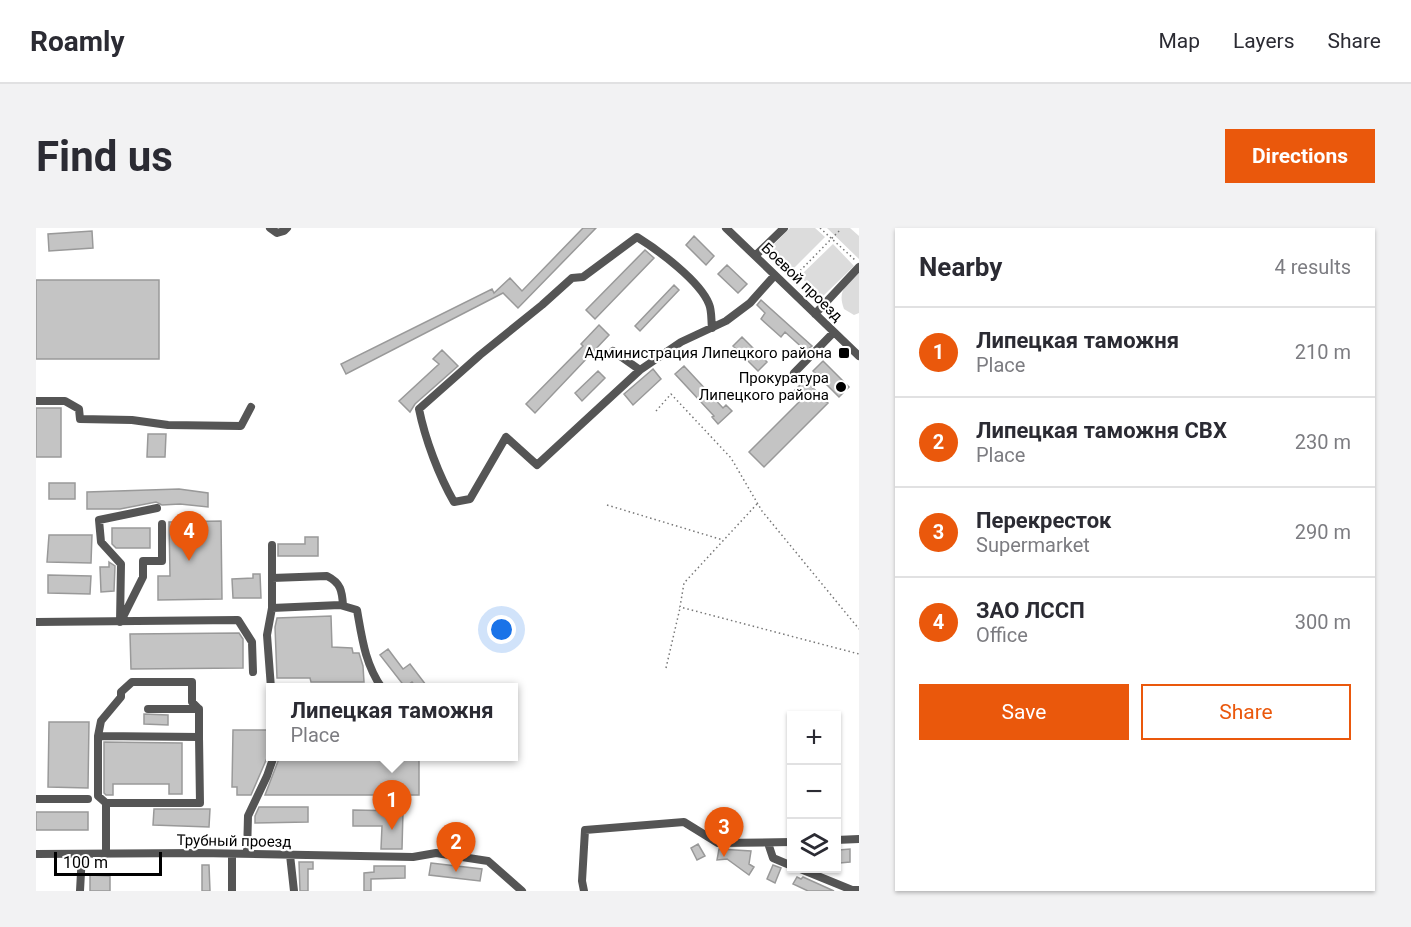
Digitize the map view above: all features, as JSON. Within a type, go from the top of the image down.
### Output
[{"type":"street","points":[[270,228],[277,233],[287,228]]},
{"type":"street","name":"Боевой проезд","points":[[726,228],[859,356]]},
{"type":"street","points":[[755,256],[784,228]]},
{"type":"street","points":[[712,328],[709,304],[695,285],[664,254],[637,237],[583,277],[572,278],[420,409],[422,422],[453,502],[470,499],[506,437],[537,465],[640,370],[681,342],[712,328],[726,321],[750,303],[775,275]]},
{"type":"street","points":[[815,314],[857,264]]},
{"type":"street","points":[[794,373],[834,332]]},
{"type":"street","points":[[613,351],[640,370]]},
{"type":"street","points":[[36,401],[65,401],[79,409],[80,419],[132,420],[168,426],[241,426],[251,407]]},
{"type":"street","points":[[120,622],[121,564],[101,542],[99,520],[158,508]]},
{"type":"street","points":[[120,622],[143,577],[143,561],[162,561],[162,525]]},
{"type":"street","points":[[271,683],[267,635],[272,608],[272,545]]},
{"type":"street","points":[[272,578],[327,576],[334,579],[342,589],[343,606]]},
{"type":"street","points":[[272,608],[343,606],[357,610],[362,643],[374,676],[379,683]]},
{"type":"street","points":[[36,622],[238,620],[252,642],[254,672]]},
{"type":"street","points":[[132,682],[192,682],[192,702],[199,709],[200,803],[106,803],[98,796],[98,736],[101,721],[121,697],[121,692],[132,682]]},
{"type":"street","points":[[148,709],[199,709]]},
{"type":"street","points":[[98,736],[199,736]]},
{"type":"street","points":[[247,854],[248,816],[272,761]]},
{"type":"street","points":[[36,799],[88,799]]},
{"type":"street","points":[[106,803],[106,854]]},
{"type":"street","points":[[584,891],[582,882],[585,830],[684,822],[718,843],[787,842]]},
{"type":"street","points":[[841,840],[859,839]]},
{"type":"street","points":[[768,843],[773,858],[787,864]]},
{"type":"street","name":"Трубный проезд","points":[[36,854],[413,857],[436,853],[488,861],[522,891]]},
{"type":"street","points":[[81,891],[82,854]]},
{"type":"street","points":[[232,854],[232,891]]},
{"type":"street","points":[[290,855],[294,891]]},
{"type":"street","points":[[810,873],[852,891],[859,890]]},
{"type":"path","points":[[820,228],[857,264]]},
{"type":"path","points":[[794,277],[841,229]]},
{"type":"path","points":[[656,411],[671,394],[731,459],[758,504],[859,629]]},
{"type":"path","points":[[666,668],[684,583],[758,504]]},
{"type":"path","points":[[607,505],[724,540]]},
{"type":"path","points":[[680,607],[859,654]]},
{"type":"shaded area","points":[[790,228],[815,228],[825,237],[792,270],[770,248]]},
{"type":"shaded area","points":[[827,228],[850,228],[859,236],[859,259]]},
{"type":"shaded area","points":[[833,244],[854,266],[821,298],[800,276]]},
{"type":"shaded area","points":[[859,272],[859,313],[854,315],[844,309],[842,293]]},
{"type":"building","points":[[583,228],[596,228],[518,308],[503,293],[346,374],[341,364],[492,289],[494,293],[510,278],[522,291]]},
{"type":"building","points":[[92,231],[93,248],[49,251],[48,234]]},
{"type":"building","points":[[694,236],[714,256],[706,265],[686,245]]},
{"type":"building","points":[[645,250],[654,258],[595,319],[586,310]]},
{"type":"building","points":[[727,265],[747,284],[738,293],[718,274]]},
{"type":"building","points":[[36,280],[159,280],[159,359],[36,359]]},
{"type":"building","points":[[674,285],[679,290],[640,331],[635,326]]},
{"type":"building","points":[[761,300],[812,346],[806,351],[785,332],[781,337],[761,319],[765,313],[757,305]]},
{"type":"building","points":[[599,325],[609,335],[535,413],[526,404],[583,346],[581,344]]},
{"type":"building","points":[[742,337],[767,362],[758,371],[733,346]]},
{"type":"building","points":[[442,350],[458,366],[415,404],[410,412],[399,401],[439,364],[433,359]]},
{"type":"building","points":[[823,361],[849,387],[839,397],[813,371]]},
{"type":"building","points":[[684,366],[723,408],[726,405],[732,411],[718,424],[712,417],[714,416],[675,374]]},
{"type":"building","points":[[653,369],[661,379],[633,405],[624,394]]},
{"type":"building","points":[[598,371],[605,378],[582,401],[575,393]]},
{"type":"building","points":[[805,380],[828,403],[764,467],[749,452],[802,399],[794,391]]},
{"type":"building","points":[[36,408],[61,408],[61,457],[36,457]]},
{"type":"building","points":[[148,434],[166,434],[165,457],[147,457]]},
{"type":"building","points":[[49,483],[75,483],[75,499],[49,499]]},
{"type":"building","points":[[179,489],[208,493],[208,507],[162,505],[156,502],[120,509],[87,509],[87,492]]},
{"type":"building","points":[[221,521],[222,599],[158,600],[158,576],[170,576],[169,522]]},
{"type":"building","points":[[112,528],[150,528],[150,548],[116,548],[112,544]]},
{"type":"building","points":[[49,535],[92,535],[91,563],[47,562]]},
{"type":"building","points":[[305,537],[318,537],[318,556],[278,556],[278,544],[305,544]]},
{"type":"building","points":[[109,562],[115,566],[114,591],[101,592],[100,567],[109,567]]},
{"type":"building","points":[[253,574],[260,574],[261,598],[233,598],[232,579],[253,578]]},
{"type":"building","points":[[48,575],[91,576],[90,594],[48,593]]},
{"type":"building","points":[[331,616],[332,647],[352,648],[353,653],[359,653],[364,682],[311,682],[310,678],[277,678],[275,627],[277,618]]},
{"type":"building","points":[[239,633],[243,639],[243,668],[131,669],[130,634]]},
{"type":"building","points":[[388,649],[403,669],[410,664],[424,683],[402,683],[380,655]]},
{"type":"building","points":[[144,714],[168,715],[168,725],[144,724]]},
{"type":"building","points":[[49,722],[89,722],[88,788],[48,787]]},
{"type":"building","points":[[233,730],[266,730],[266,760],[251,795],[237,795],[237,787],[232,787]]},
{"type":"building","points":[[104,742],[182,743],[182,794],[169,794],[169,784],[113,784],[113,795],[106,795],[104,793]]},
{"type":"building","points":[[278,761],[419,761],[419,795],[265,795]]},
{"type":"building","points":[[259,807],[308,807],[308,822],[255,823]]},
{"type":"building","points":[[154,809],[210,809],[209,827],[153,825]]},
{"type":"building","points":[[353,810],[403,811],[402,849],[381,849],[382,826],[353,826]]},
{"type":"building","points":[[36,812],[88,812],[88,830],[36,830]]},
{"type":"building","points":[[698,844],[705,856],[697,860],[691,848]]},
{"type":"building","points":[[719,849],[751,851],[749,864],[754,867],[749,875],[727,859],[717,860]]},
{"type":"building","points":[[850,849],[850,862],[841,863],[841,850]]},
{"type":"building","points":[[299,862],[313,862],[313,869],[308,869],[308,891],[300,891]]},
{"type":"building","points":[[431,863],[482,869],[480,881],[429,875]]},
{"type":"building","points":[[202,865],[209,865],[210,891],[202,891]]},
{"type":"building","points":[[773,865],[781,868],[775,883],[767,879]]},
{"type":"building","points":[[374,866],[405,866],[405,878],[371,879],[371,891],[364,891],[364,873],[374,872]]},
{"type":"building","points":[[90,875],[110,876],[110,891],[90,891]]},
{"type":"building","points":[[797,877],[801,879],[803,877],[834,891],[808,891],[793,884]]},
{"type":"place","name":"Администрация Липецкого района","points":[[844,353]]},
{"type":"place","name":"Прокуратура Липецкого района","points":[[841,387]]},
{"type":"place","name":"ЗАО ЛССП","points":[[189,561]]},
{"type":"place","name":"Липецкая таможня","points":[[392,830]]},
{"type":"place","name":"Перекресток","points":[[724,857]]},
{"type":"place","name":"Липецкая таможня СВХ","points":[[456,872]]}]
